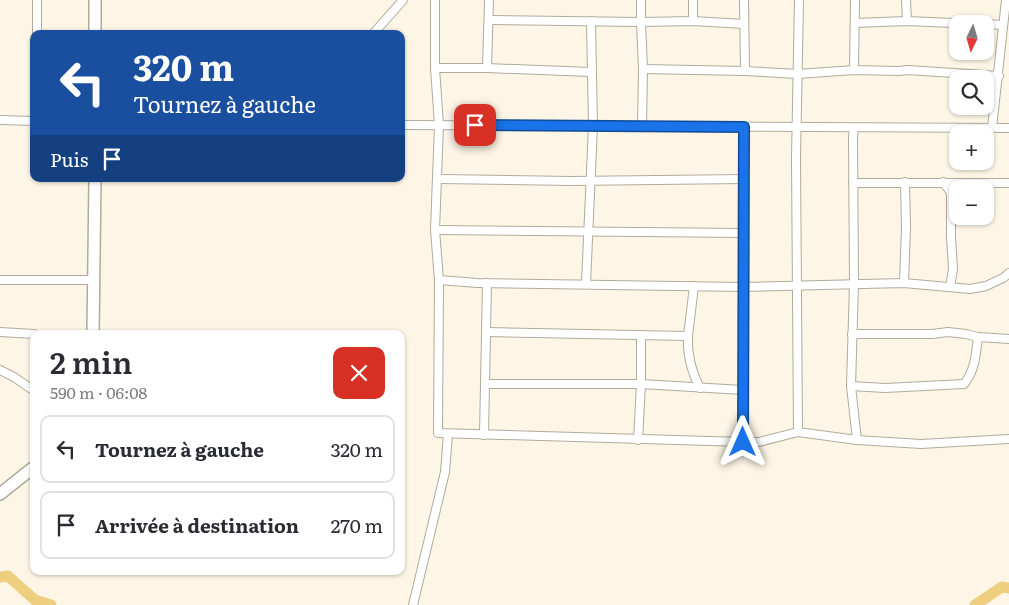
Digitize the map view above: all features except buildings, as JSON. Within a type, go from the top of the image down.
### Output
[{"type":"street","points":[[37,0],[37,30]]},
{"type":"street","points":[[96,0],[96,30]]},
{"type":"street","points":[[377,30],[403,0]]},
{"type":"street","points":[[435,0],[435,68],[439,125],[435,230],[439,280],[438,433],[759,442],[798,432],[903,444],[937,444],[1009,439]]},
{"type":"street","points":[[487,68],[490,0]]},
{"type":"street","points":[[641,0],[642,127]]},
{"type":"street","points":[[694,0],[694,21]]},
{"type":"street","points":[[744,0],[745,71]]},
{"type":"street","points":[[798,432],[796,158],[799,0]]},
{"type":"street","points":[[854,70],[855,0]]},
{"type":"street","points":[[906,0],[906,21]]},
{"type":"street","points":[[992,125],[1006,0]]},
{"type":"street","points":[[490,20],[694,21],[744,24]]},
{"type":"street","points":[[586,284],[593,126],[590,21]]},
{"type":"street","points":[[854,23],[906,21],[949,23]]},
{"type":"street","points":[[994,24],[1003,25]]},
{"type":"street","points":[[435,68],[591,72]]},
{"type":"street","points":[[643,69],[798,74],[854,70],[914,70],[999,76]]},
{"type":"street","points":[[0,120],[30,121]]},
{"type":"street","points":[[405,125],[949,128]]},
{"type":"street","points":[[743,442],[744,127]]},
{"type":"street","points":[[854,128],[854,284],[851,386],[857,440]]},
{"type":"street","points":[[994,128],[1009,128]]},
{"type":"street","points":[[438,179],[590,181],[744,180]]},
{"type":"street","points":[[93,330],[95,182]]},
{"type":"street","points":[[904,283],[905,182]]},
{"type":"street","points":[[943,182],[951,196],[953,269],[950,287]]},
{"type":"street","points":[[853,183],[1009,183]]},
{"type":"street","points":[[435,230],[744,233]]},
{"type":"street","points":[[439,280],[486,283],[743,287],[904,283],[976,288],[1004,278],[1009,273]]},
{"type":"street","points":[[0,280],[93,280]]},
{"type":"street","points":[[484,435],[486,283]]},
{"type":"street","points":[[694,286],[687,345],[692,372],[700,388]]},
{"type":"street","points":[[0,332],[30,334]]},
{"type":"street","points":[[486,332],[688,336]]},
{"type":"street","points":[[852,334],[932,334],[948,332],[978,337],[1009,339]]},
{"type":"street","points":[[638,440],[641,335]]},
{"type":"street","points":[[851,386],[885,388],[964,384],[969,379],[974,364],[978,337]]},
{"type":"street","points":[[0,370],[30,388]]},
{"type":"street","points":[[485,384],[641,384],[743,390]]},
{"type":"street","points":[[413,605],[443,481],[448,434]]},
{"type":"street","points":[[0,494],[30,471]]},
{"type":"waterway","points":[[0,577],[8,576],[35,600],[51,605]]},
{"type":"waterway","points":[[975,605],[1002,587],[1009,588]]},
{"type":"route","points":[[475,125],[744,127],[743,442]]}]
